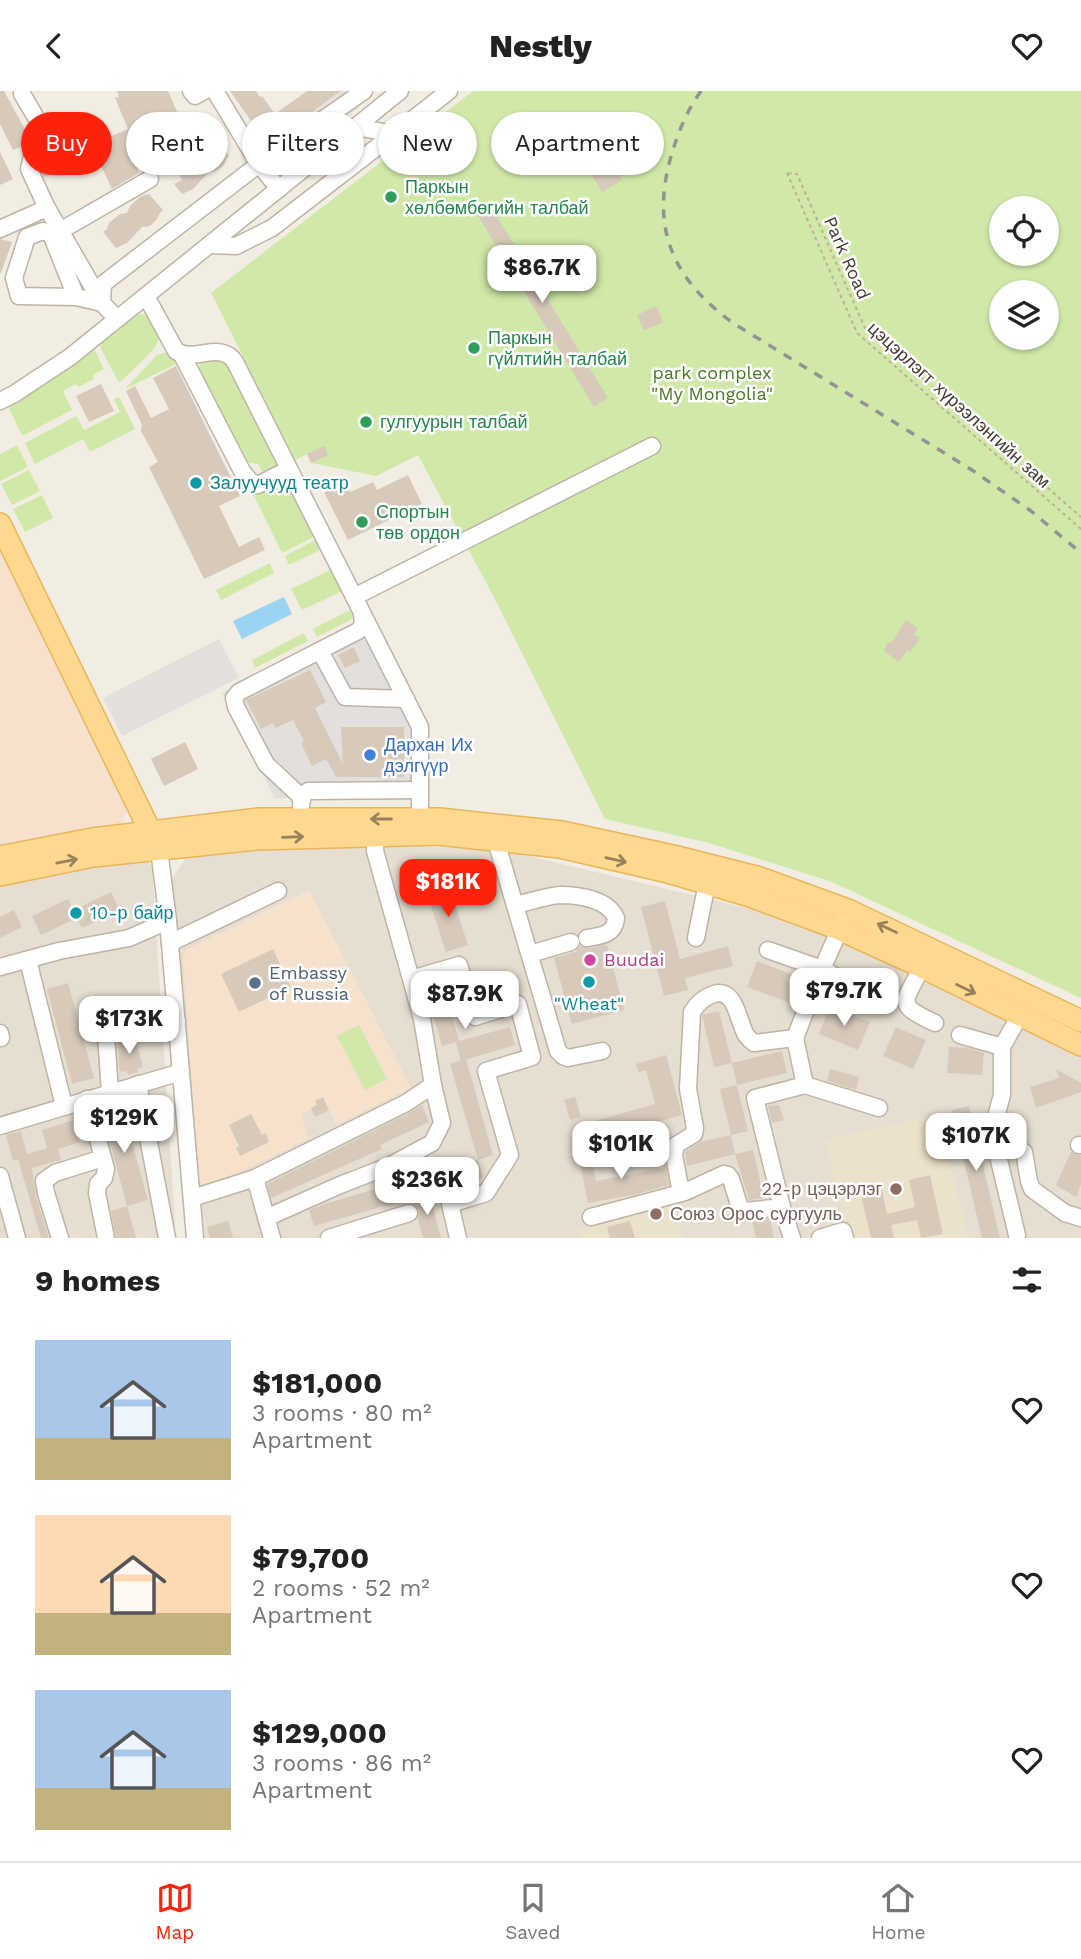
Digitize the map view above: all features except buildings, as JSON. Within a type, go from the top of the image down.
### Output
[{"type":"main road","points":[[0,524],[5,547],[155,841]]},
{"type":"main road","points":[[0,875],[301,809],[562,832],[760,878],[844,919],[1081,1021]]},
{"type":"main road","points":[[0,857],[92,839],[155,841],[437,834],[560,847],[664,871],[844,919],[922,967],[1081,1045]]},
{"type":"street","points":[[191,91],[195,96],[204,91]]},
{"type":"street","points":[[215,91],[242,136]]},
{"type":"street","points":[[334,112],[364,91]]},
{"type":"street","points":[[370,91],[381,107]]},
{"type":"street","points":[[364,121],[400,91]]},
{"type":"street","points":[[422,112],[449,91]]},
{"type":"street","points":[[22,94],[41,126],[42,136],[33,152],[29,169],[47,208],[102,303],[117,319]]},
{"type":"street","points":[[209,245],[236,246],[272,228],[378,146]]},
{"type":"street","points":[[102,303],[103,284],[245,175]]},
{"type":"street","points":[[268,175],[279,189]]},
{"type":"street","points":[[0,401],[70,357],[296,175]]},
{"type":"street","points":[[60,231],[150,179]]},
{"type":"street","points":[[0,229],[47,208]]},
{"type":"street","points":[[76,297],[51,234],[43,231],[27,237],[14,278],[19,296],[76,297],[102,303]]},
{"type":"street","points":[[146,296],[172,345],[182,355],[242,471],[250,481],[258,485],[289,469]]},
{"type":"street","points":[[182,355],[219,352],[232,357],[420,727],[420,818]]},
{"type":"street","points":[[354,597],[652,446]]},
{"type":"street","points":[[301,809],[299,795],[266,764],[236,707],[234,698],[239,692],[362,628],[362,614]]},
{"type":"street","points":[[320,651],[345,697],[406,699]]},
{"type":"street","points":[[301,809],[303,795],[312,791],[420,790]]},
{"type":"street","points":[[266,1218],[432,1143],[442,1123],[422,1019],[375,851],[376,835]]},
{"type":"street","points":[[155,841],[168,921],[195,1238]]},
{"type":"street","points":[[496,841],[559,1053],[568,1058],[602,1052]]},
{"type":"street","points":[[696,938],[707,883]]},
{"type":"street","points":[[170,943],[278,891]]},
{"type":"street","points":[[515,905],[559,895],[584,898],[606,905],[615,913],[613,929],[607,934],[530,954]]},
{"type":"street","points":[[805,1085],[795,1038],[844,919]]},
{"type":"street","points":[[0,967],[59,951],[129,938],[168,921]]},
{"type":"street","points":[[768,950],[822,969],[885,1003]]},
{"type":"street","points":[[28,960],[64,1106]]},
{"type":"street","points":[[411,979],[459,965],[475,1017],[518,1004],[532,1057],[486,1071],[510,1155],[486,1193],[450,1204],[458,1238]]},
{"type":"street","points":[[922,967],[907,998],[906,1006],[911,1012],[935,1023]]},
{"type":"street","points":[[681,1193],[674,1155],[676,1145],[694,1134],[695,1128],[688,1089],[692,1012],[697,1004],[713,994],[728,996],[735,1005],[747,1037],[754,1043],[795,1038]]},
{"type":"street","points":[[1017,1235],[992,1131],[1002,1095],[1002,1047],[1020,1015]]},
{"type":"street","points":[[110,1092],[106,1035],[110,1030],[122,1024],[177,1021]]},
{"type":"street","points":[[960,1035],[1002,1047]]},
{"type":"street","points":[[0,1126],[181,1072]]},
{"type":"street","points":[[138,1084],[167,1238]]},
{"type":"street","points":[[192,1198],[255,1178],[406,1103],[433,1085]]},
{"type":"street","points":[[792,1238],[755,1098],[805,1085],[879,1108]]},
{"type":"street","points":[[87,1100],[106,1169],[104,1178],[98,1184],[97,1193],[106,1238]]},
{"type":"street","points":[[1024,1152],[1032,1189],[1065,1213],[1081,1218]]},
{"type":"street","points":[[60,1238],[44,1181],[55,1173],[103,1158]]},
{"type":"street","points":[[591,1217],[681,1193],[724,1174],[729,1175],[740,1208],[745,1211],[782,1207]]},
{"type":"street","points":[[0,1176],[17,1238]]},
{"type":"street","points":[[255,1178],[272,1238]]},
{"type":"street","points":[[329,1238],[409,1213]]},
{"type":"street","points":[[165,1221],[193,1219]]},
{"type":"street","points":[[820,1238],[843,1231],[845,1238]]},
{"type":"path","name":"Park Road","points":[[787,173],[797,174],[865,328],[1081,517]]},
{"type":"path","name":"цэцэрлэгт хүрээлэнгийн зам","points":[[787,173],[857,333],[1081,529]]},
{"type":"shaded area","points":[[342,91],[345,91],[358,108],[353,112],[315,112]]},
{"type":"shaded area","points":[[0,551],[127,809],[123,823],[0,854]]},
{"type":"shaded area","points":[[368,618],[426,727],[426,800],[298,800],[295,797],[275,799],[222,693]]},
{"type":"shaded area","points":[[219,639],[239,678],[122,736],[103,698]]},
{"type":"shaded area","points":[[357,842],[512,852],[796,920],[1081,1050],[1081,1238],[198,1238],[171,880],[186,858]]},
{"type":"shaded area","points":[[144,857],[152,867],[176,1238],[0,1238],[0,880]]},
{"type":"shaded area","name":"Embassy of Russia","points":[[309,890],[411,1088],[336,1125],[329,1110],[315,1117],[311,1109],[302,1114],[308,1139],[209,1187],[201,1184],[199,1179],[184,954],[187,949]]},
{"type":"shaded area","name":"22-р цэцэрлэг","points":[[938,1114],[968,1238],[849,1238],[825,1140]]},
{"type":"shaded area","name":"Союз Орос сургууль","points":[[675,1203],[683,1238],[581,1238],[578,1229]]},
{"type":"green space","name":"park complex \"My Mongolia\"","points":[[473,91],[1081,91],[1081,998],[832,882],[709,843],[605,819],[497,603],[418,455],[376,476],[311,463],[307,454],[295,460],[211,293],[378,164],[378,175],[477,175],[477,112],[446,112]]},
{"type":"green space","points":[[140,314],[151,320],[159,338],[158,342],[119,383],[99,345],[126,321]]},
{"type":"green space","points":[[93,347],[104,369],[93,375],[94,379],[63,391],[72,410],[22,436],[8,406]]},
{"type":"green space","points":[[167,352],[176,364],[125,389],[157,355]]},
{"type":"green space","points":[[210,353],[229,364],[281,471],[266,479],[258,464],[243,462],[197,373],[202,357]]},
{"type":"green space","points":[[119,397],[135,429],[90,452],[83,439],[35,464],[25,443],[76,416],[84,430],[120,412],[114,399]]},
{"type":"green space","points":[[17,445],[28,467],[0,481],[0,454]]},
{"type":"green space","points":[[29,470],[40,491],[12,505],[1,484]]},
{"type":"green space","points":[[285,478],[314,537],[282,553],[253,494]]},
{"type":"green space","points":[[42,495],[53,518],[25,532],[13,509]]},
{"type":"green space","points":[[315,540],[320,550],[289,565],[285,556]]},
{"type":"green space","points":[[270,563],[274,573],[221,600],[216,590]]},
{"type":"green space","points":[[330,570],[341,592],[302,610],[291,589]]},
{"type":"green space","points":[[350,610],[354,618],[317,637],[313,629]]},
{"type":"green space","points":[[304,633],[308,641],[255,668],[252,660]]},
{"type":"green space","points":[[359,1025],[387,1079],[365,1090],[337,1036]]},
{"type":"water","points":[[284,597],[292,614],[242,639],[233,621]]},
{"type":"railway","points":[[701,91],[686,115],[670,160],[664,209],[672,252],[696,289],[733,323],[972,470],[1031,511],[1081,553]]},
{"type":"place","name":"Паркын хөлбөмбөгийн талбай","points":[[391,197]]},
{"type":"place","name":"Паркын гүйлтийн талбай","points":[[474,348]]},
{"type":"place","name":"гулгуурын талбай","points":[[366,422]]},
{"type":"place","name":"Залуучууд театр","points":[[196,483]]},
{"type":"place","name":"Спортын төв ордон","points":[[362,522]]},
{"type":"place","name":"Дархан Их дэлгүүр","points":[[370,755]]},
{"type":"place","name":"10-р байр","points":[[76,913]]},
{"type":"place","name":"Buudai","points":[[590,960]]},
{"type":"place","name":"\"Wheat\"","points":[[589,982]]},
{"type":"place","name":"Embassy of Russia","points":[[255,983]]},
{"type":"place","name":"22-р цэцэрлэг","points":[[896,1189]]},
{"type":"place","name":"Союз Орос сургууль","points":[[656,1214]]}]
